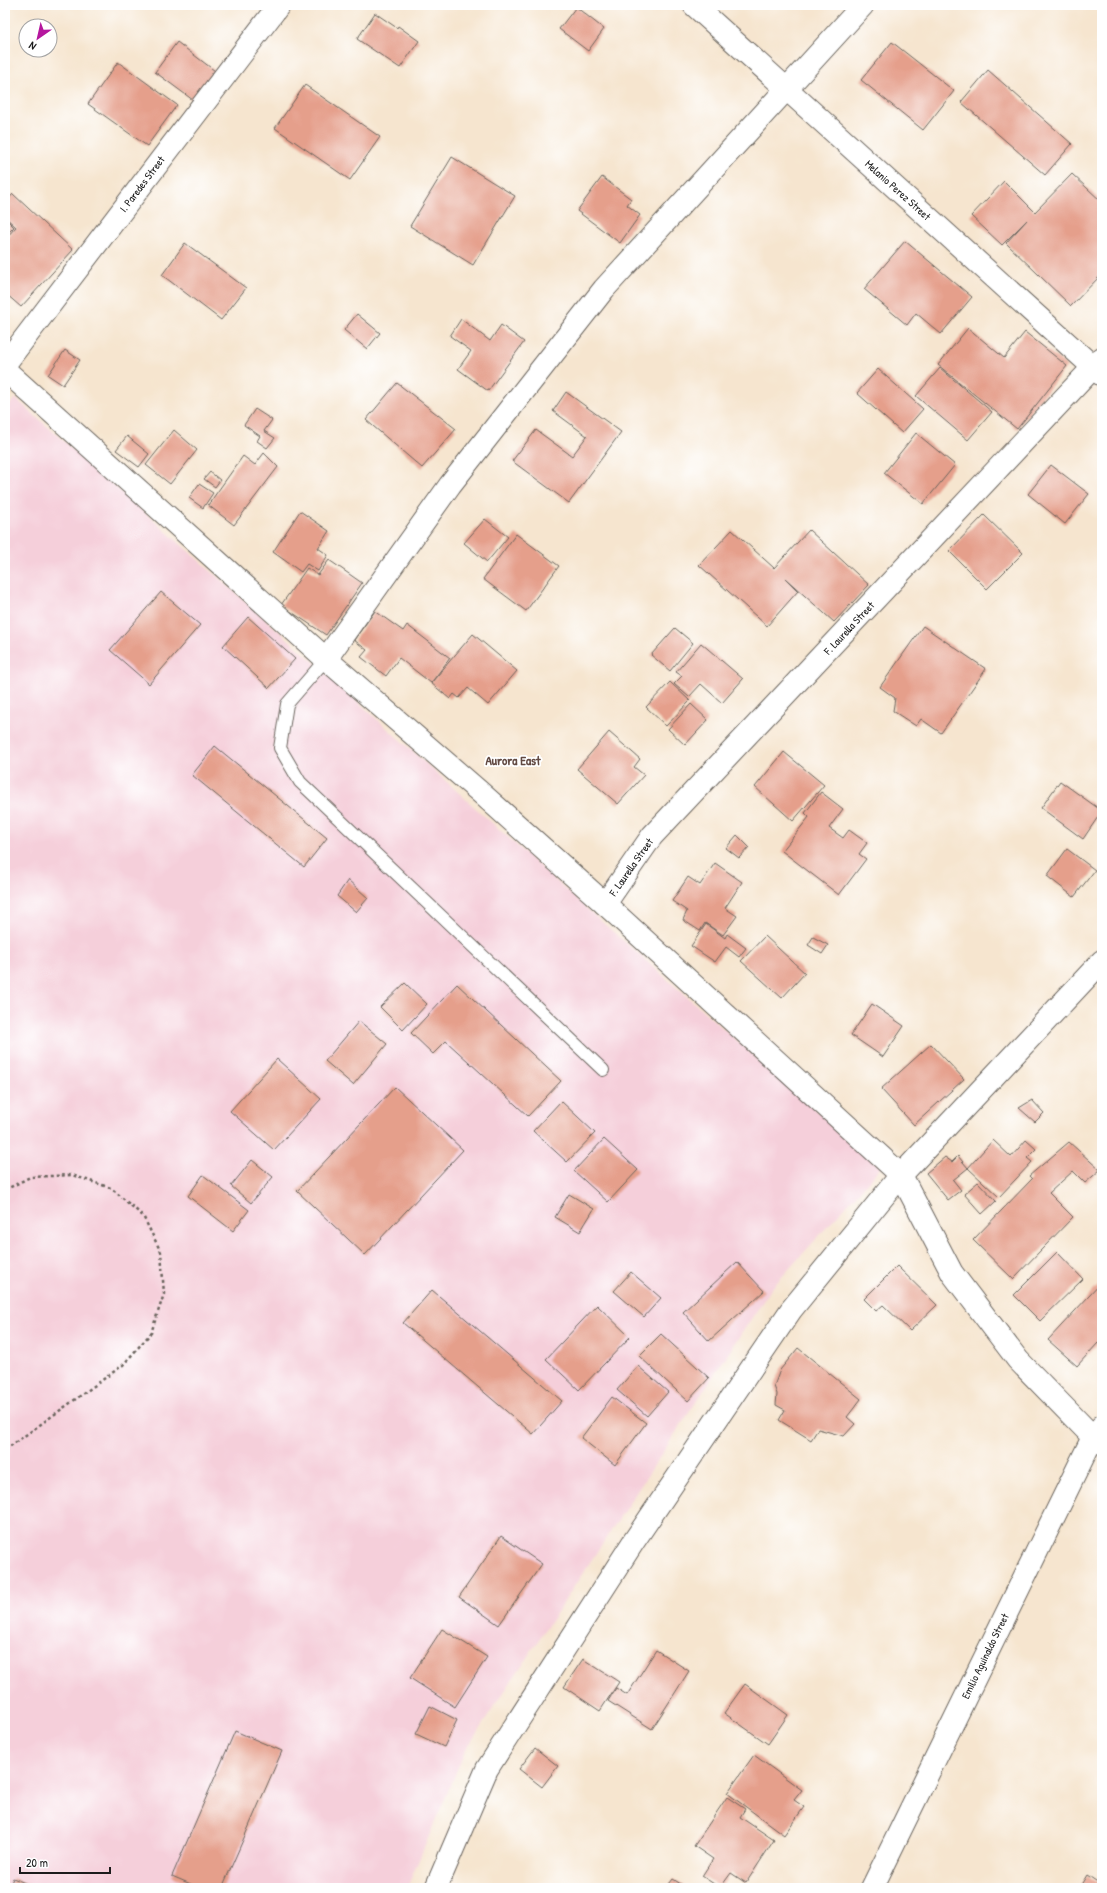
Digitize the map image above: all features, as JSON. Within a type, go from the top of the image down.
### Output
[{"type":"street","name":"I. Paredes Street","points":[[5,364],[279,5]]},
{"type":"street","name":"Melanio Perez Street","points":[[694,5],[786,89],[1099,367]]},
{"type":"street","points":[[326,659],[450,485],[604,289],[863,5]]},
{"type":"street","name":"F. Laurella Street","points":[[605,904],[652,836],[1099,367]]},
{"type":"street","points":[[5,370],[326,659],[481,793],[605,904],[901,1175],[952,1273],[1018,1360],[1099,1435]]},
{"type":"street","points":[[436,1888],[486,1769],[634,1541],[791,1310],[901,1175],[1102,961]]},
{"type":"street","name":"Emilio Aguinaldo Street","points":[[872,1888],[1099,1435]]},
{"type":"lane","points":[[326,659],[287,704],[280,748],[300,782],[602,1070]]},
{"type":"path","points":[[5,1190],[30,1177],[72,1175],[111,1188],[143,1216],[161,1252],[164,1294],[151,1333],[123,1364],[5,1450]]},
{"type":"shaded area","points":[[15,398],[305,654],[594,915],[881,1167],[771,1289],[465,1751],[407,1888],[5,1888],[5,411]]},
{"type":"building","points":[[576,7],[604,29],[588,51],[559,29]]},
{"type":"building","points":[[375,13],[397,28],[398,26],[419,41],[400,68],[357,39]]},
{"type":"building","points":[[177,42],[219,74],[197,103],[155,72]]},
{"type":"building","points":[[892,42],[954,91],[923,130],[861,80]]},
{"type":"building","points":[[118,62],[177,105],[147,146],[88,104]]},
{"type":"building","points":[[988,70],[1072,144],[1045,175],[961,102]]},
{"type":"building","points":[[305,85],[380,137],[350,180],[275,128]]},
{"type":"building","points":[[452,157],[515,196],[473,265],[410,226]]},
{"type":"building","points":[[1072,174],[1102,202],[1102,274],[1071,306],[1006,243],[1027,220],[1002,245],[971,216],[1004,181],[1035,212]]},
{"type":"building","points":[[602,177],[631,199],[627,205],[640,215],[620,243],[577,211]]},
{"type":"building","points":[[13,194],[73,250],[21,307],[5,293],[5,239],[16,227],[5,217],[5,203]]},
{"type":"building","points":[[5,218],[14,227],[5,236]]},
{"type":"building","points":[[905,241],[972,297],[941,334],[916,313],[907,325],[864,289]]},
{"type":"building","points":[[185,243],[246,288],[221,320],[162,275]]},
{"type":"building","points":[[357,314],[380,333],[367,349],[344,330]]},
{"type":"building","points":[[461,319],[490,341],[501,325],[524,342],[488,391],[458,369],[471,351],[450,336]]},
{"type":"building","points":[[968,328],[1004,358],[1025,332],[1067,366],[1017,429],[938,365]]},
{"type":"building","points":[[65,350],[80,360],[63,385],[48,375]]},
{"type":"building","points":[[940,368],[992,412],[968,440],[916,396]]},
{"type":"building","points":[[878,369],[923,409],[902,433],[857,393]]},
{"type":"building","points":[[397,383],[456,429],[422,468],[366,420]]},
{"type":"building","points":[[566,392],[621,432],[569,503],[512,461],[536,430],[572,456],[587,436],[553,411]]},
{"type":"building","points":[[255,409],[272,420],[264,431],[275,438],[267,448],[257,441],[260,436],[244,425]]},
{"type":"building","points":[[174,430],[197,450],[170,484],[146,465]]},
{"type":"building","points":[[916,433],[955,465],[923,504],[884,473]]},
{"type":"building","points":[[127,436],[149,454],[139,467],[116,450]]},
{"type":"building","points":[[264,453],[278,467],[234,525],[208,505],[243,456],[255,465]]},
{"type":"building","points":[[1051,465],[1089,494],[1065,524],[1028,494]]},
{"type":"building","points":[[210,472],[220,480],[215,487],[204,479]]},
{"type":"building","points":[[199,484],[213,493],[203,508],[189,498]]},
{"type":"building","points":[[300,511],[329,531],[318,548],[328,555],[318,571],[307,564],[301,572],[273,552]]},
{"type":"building","points":[[984,515],[1023,553],[987,589],[949,551]]},
{"type":"building","points":[[485,519],[508,537],[487,562],[464,543]]},
{"type":"building","points":[[732,530],[774,568],[809,530],[869,585],[834,622],[785,578],[798,591],[767,626],[699,565]]},
{"type":"building","points":[[516,534],[559,566],[526,611],[483,579]]},
{"type":"building","points":[[329,560],[362,583],[326,635],[281,605],[307,568],[318,575]]},
{"type":"building","points":[[161,592],[200,625],[149,684],[110,650]]},
{"type":"building","points":[[375,611],[403,631],[407,625],[450,658],[431,683],[399,658],[386,676],[361,657],[367,650],[354,640]]},
{"type":"building","points":[[248,617],[295,659],[269,688],[223,646]]},
{"type":"building","points":[[923,626],[986,669],[941,733],[921,719],[916,726],[893,711],[895,698],[880,687]]},
{"type":"building","points":[[675,628],[693,643],[670,671],[651,655]]},
{"type":"building","points":[[473,634],[517,671],[488,705],[468,688],[459,698],[454,694],[450,699],[431,683]]},
{"type":"building","points":[[701,643],[743,679],[722,703],[701,684],[689,697],[674,684],[682,676],[676,672]]},
{"type":"building","points":[[670,682],[690,701],[666,726],[646,707]]},
{"type":"building","points":[[691,704],[708,720],[685,745],[668,729]]},
{"type":"building","points":[[609,732],[640,759],[634,767],[644,775],[618,804],[577,769]]},
{"type":"building","points":[[215,746],[327,838],[304,867],[192,775]]},
{"type":"building","points":[[784,752],[824,785],[793,821],[755,787]]},
{"type":"building","points":[[1060,781],[1102,811],[1083,839],[1041,808]]},
{"type":"building","points":[[821,792],[843,809],[829,828],[843,838],[849,830],[867,843],[859,854],[866,859],[839,895],[782,851],[809,817],[805,813]]},
{"type":"building","points":[[737,835],[749,847],[739,858],[726,848]]},
{"type":"building","points":[[1067,849],[1095,870],[1074,897],[1047,876]]},
{"type":"building","points":[[715,863],[742,882],[725,908],[737,916],[723,935],[705,923],[700,931],[683,920],[687,911],[672,901],[688,877],[700,885]]},
{"type":"building","points":[[348,880],[368,898],[356,912],[337,896]]},
{"type":"building","points":[[706,924],[725,938],[727,934],[746,948],[739,957],[726,947],[715,962],[691,946]]},
{"type":"building","points":[[765,936],[805,973],[782,998],[741,961]]},
{"type":"building","points":[[813,937],[828,945],[822,954],[808,945]]},
{"type":"building","points":[[405,983],[427,1004],[403,1030],[380,1007]]},
{"type":"building","points":[[457,984],[561,1081],[528,1116],[446,1041],[433,1054],[411,1033]]},
{"type":"building","points":[[872,1004],[904,1026],[883,1057],[851,1035]]},
{"type":"building","points":[[359,1021],[387,1044],[353,1085],[325,1061]]},
{"type":"building","points":[[931,1044],[964,1079],[914,1125],[881,1089]]},
{"type":"building","points":[[277,1059],[321,1099],[274,1150],[230,1111]]},
{"type":"building","points":[[395,1087],[463,1150],[365,1255],[297,1191]]},
{"type":"building","points":[[1032,1100],[1044,1113],[1035,1122],[1019,1108]]},
{"type":"building","points":[[561,1101],[595,1133],[567,1162],[533,1131]]},
{"type":"building","points":[[604,1139],[638,1170],[608,1202],[574,1171]]},
{"type":"building","points":[[993,1140],[1011,1157],[1026,1140],[1036,1149],[1027,1158],[1032,1162],[999,1197],[968,1168]]},
{"type":"building","points":[[1069,1142],[1100,1170],[1085,1183],[1073,1171],[1049,1193],[1073,1217],[1013,1279],[973,1240],[1032,1179],[1029,1176]]},
{"type":"building","points":[[958,1156],[968,1168],[953,1180],[961,1190],[948,1200],[926,1173],[945,1157],[952,1162]]},
{"type":"building","points":[[252,1160],[273,1177],[251,1203],[231,1186]]},
{"type":"building","points":[[203,1175],[249,1210],[233,1231],[188,1196]]},
{"type":"building","points":[[978,1182],[996,1201],[982,1214],[964,1194]]},
{"type":"building","points":[[569,1194],[594,1209],[580,1232],[555,1217]]},
{"type":"building","points":[[1057,1252],[1083,1279],[1040,1321],[1014,1295]]},
{"type":"building","points":[[737,1262],[764,1291],[709,1341],[683,1312]]},
{"type":"building","points":[[897,1266],[937,1305],[910,1331],[883,1305],[876,1311],[864,1299]]},
{"type":"building","points":[[631,1272],[661,1298],[644,1317],[614,1291]]},
{"type":"building","points":[[1102,1282],[1102,1347],[1098,1343],[1077,1366],[1048,1340]]},
{"type":"building","points":[[432,1290],[562,1401],[533,1434],[403,1323]]},
{"type":"building","points":[[597,1305],[630,1337],[579,1390],[546,1359]]},
{"type":"building","points":[[661,1334],[709,1378],[688,1401],[639,1356]]},
{"type":"building","points":[[798,1348],[861,1399],[847,1417],[855,1424],[844,1436],[818,1429],[811,1440],[779,1420],[785,1410],[776,1405],[777,1394],[774,1386],[780,1370]]},
{"type":"building","points":[[638,1366],[668,1392],[647,1416],[617,1390]]},
{"type":"building","points":[[612,1397],[646,1423],[615,1465],[581,1438]]},
{"type":"building","points":[[501,1536],[542,1564],[499,1625],[459,1597]]},
{"type":"building","points":[[442,1629],[487,1657],[455,1707],[410,1678]]},
{"type":"building","points":[[656,1650],[689,1671],[652,1729],[608,1701],[616,1688],[627,1695]]},
{"type":"building","points":[[583,1659],[619,1682],[600,1711],[564,1687]]},
{"type":"building","points":[[745,1684],[788,1715],[768,1744],[724,1713]]},
{"type":"building","points":[[430,1706],[457,1720],[444,1747],[416,1734]]},
{"type":"building","points":[[235,1731],[282,1751],[222,1888],[200,1888],[172,1876]]},
{"type":"building","points":[[535,1748],[558,1766],[542,1787],[519,1769]]},
{"type":"building","points":[[754,1755],[802,1790],[794,1800],[804,1807],[784,1835],[727,1793]]},
{"type":"building","points":[[727,1797],[745,1809],[740,1817],[774,1840],[746,1883],[731,1873],[720,1888],[702,1876],[713,1859],[694,1846]]},
{"type":"building","points":[[1087,1875],[1102,1885],[1102,1888],[1079,1888]]},
{"type":"building","points":[[13,1878],[37,1888],[9,1888]]},
{"type":"building","points":[[673,1879],[687,1888],[666,1888]]},
{"type":"district","name":"Aurora East","points":[[513,760]]}]
